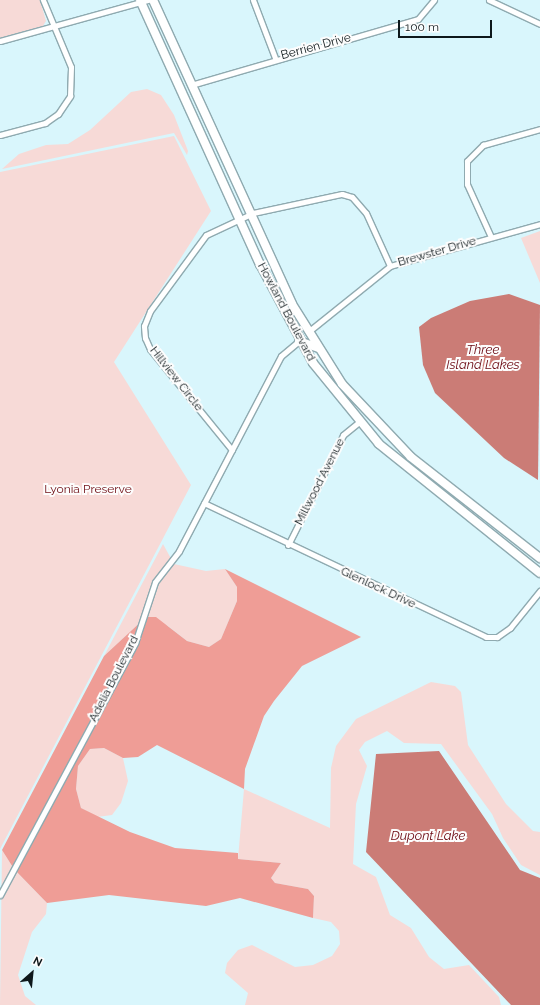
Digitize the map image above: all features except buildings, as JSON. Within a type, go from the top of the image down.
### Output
[{"type":"main road","name":"Howland Boulevard","points":[[153,0],[250,215],[308,332],[347,390],[410,458],[540,558]]},
{"type":"main road","name":"Howland Boulevard","points":[[143,1],[238,219],[299,341],[358,423],[408,471],[540,573]]},
{"type":"main road","points":[[299,341],[318,348]]},
{"type":"street","points":[[0,134],[44,123],[58,114],[70,96],[72,67],[43,0]]},
{"type":"street","points":[[253,0],[275,58]]},
{"type":"street","name":"Berrien Drive","points":[[191,85],[275,58],[418,19],[434,0]]},
{"type":"street","points":[[490,0],[540,24]]},
{"type":"street","points":[[0,41],[143,1]]},
{"type":"street","points":[[491,237],[467,184],[467,161],[483,145],[540,129]]},
{"type":"street","points":[[250,215],[342,194],[352,196],[366,213],[390,266]]},
{"type":"street","name":"Hillview Circle","points":[[232,450],[150,349],[144,326],[150,311],[206,235],[238,219],[250,215]]},
{"type":"street","name":"Brewster Drive","points":[[308,332],[390,266],[540,224]]},
{"type":"street","name":"Adelia Boulevard","points":[[0,895],[135,643],[155,582],[179,551],[282,356],[299,341]]},
{"type":"street","name":"Millwood Avenue","points":[[288,545],[343,435],[358,423]]},
{"type":"street","name":"Glenlock Drive","points":[[204,503],[288,545],[486,637],[497,637],[510,628],[540,591]]},
{"type":"green space","points":[[0,0],[40,0],[46,21],[43,26],[0,38]]},
{"type":"green space","points":[[147,89],[161,95],[174,115],[188,151],[187,155],[174,133],[2,169],[19,154],[46,145],[68,144],[90,130],[131,92]]},
{"type":"green space","name":"Lyonia Preserve","points":[[174,136],[211,211],[114,362],[191,485],[0,849],[0,172]]},
{"type":"green space","points":[[540,231],[540,283],[521,238]]},
{"type":"green space","points":[[163,544],[174,564],[206,571],[225,569],[237,587],[237,601],[221,639],[209,647],[187,641],[168,626],[146,617],[104,656]]},
{"type":"green space","points":[[431,682],[455,686],[461,692],[468,745],[506,804],[533,831],[540,832],[540,875],[521,865],[503,838],[492,814],[441,744],[404,743],[387,731],[365,742],[359,750],[367,766],[356,804],[353,864],[376,877],[390,915],[411,928],[429,957],[444,969],[469,965],[499,997],[501,1005],[245,1005],[248,993],[225,973],[227,963],[238,950],[252,945],[295,967],[313,965],[332,956],[340,944],[339,931],[331,922],[313,918],[314,896],[308,889],[275,883],[271,878],[281,863],[238,859],[244,789],[330,828],[331,768],[336,746],[356,719]]},
{"type":"green space","points":[[104,748],[123,758],[128,781],[121,803],[112,815],[97,817],[81,808],[76,789],[78,766],[90,749]]},
{"type":"green space","points":[[2,850],[14,869],[47,903],[46,914],[32,932],[18,975],[25,996],[36,1005],[0,1005]]},
{"type":"shaded area","points":[[225,569],[361,637],[302,666],[274,701],[264,716],[245,769],[244,789],[157,745],[138,757],[123,758],[104,748],[90,749],[78,766],[76,789],[81,808],[130,832],[175,848],[238,853],[238,859],[281,863],[271,878],[275,883],[308,889],[314,896],[313,918],[240,898],[206,906],[109,895],[47,903],[14,869],[2,850],[104,656],[146,617],[156,617],[187,641],[209,647],[221,639],[237,601],[237,587]]},
{"type":"water","name":"Three Island Lakes","points":[[509,294],[540,305],[538,480],[504,458],[435,393],[423,365],[419,327],[431,318],[470,301]]},
{"type":"water","name":"Dupont Lake","points":[[439,751],[520,870],[540,878],[540,1005],[511,1005],[366,852],[376,754]]}]
